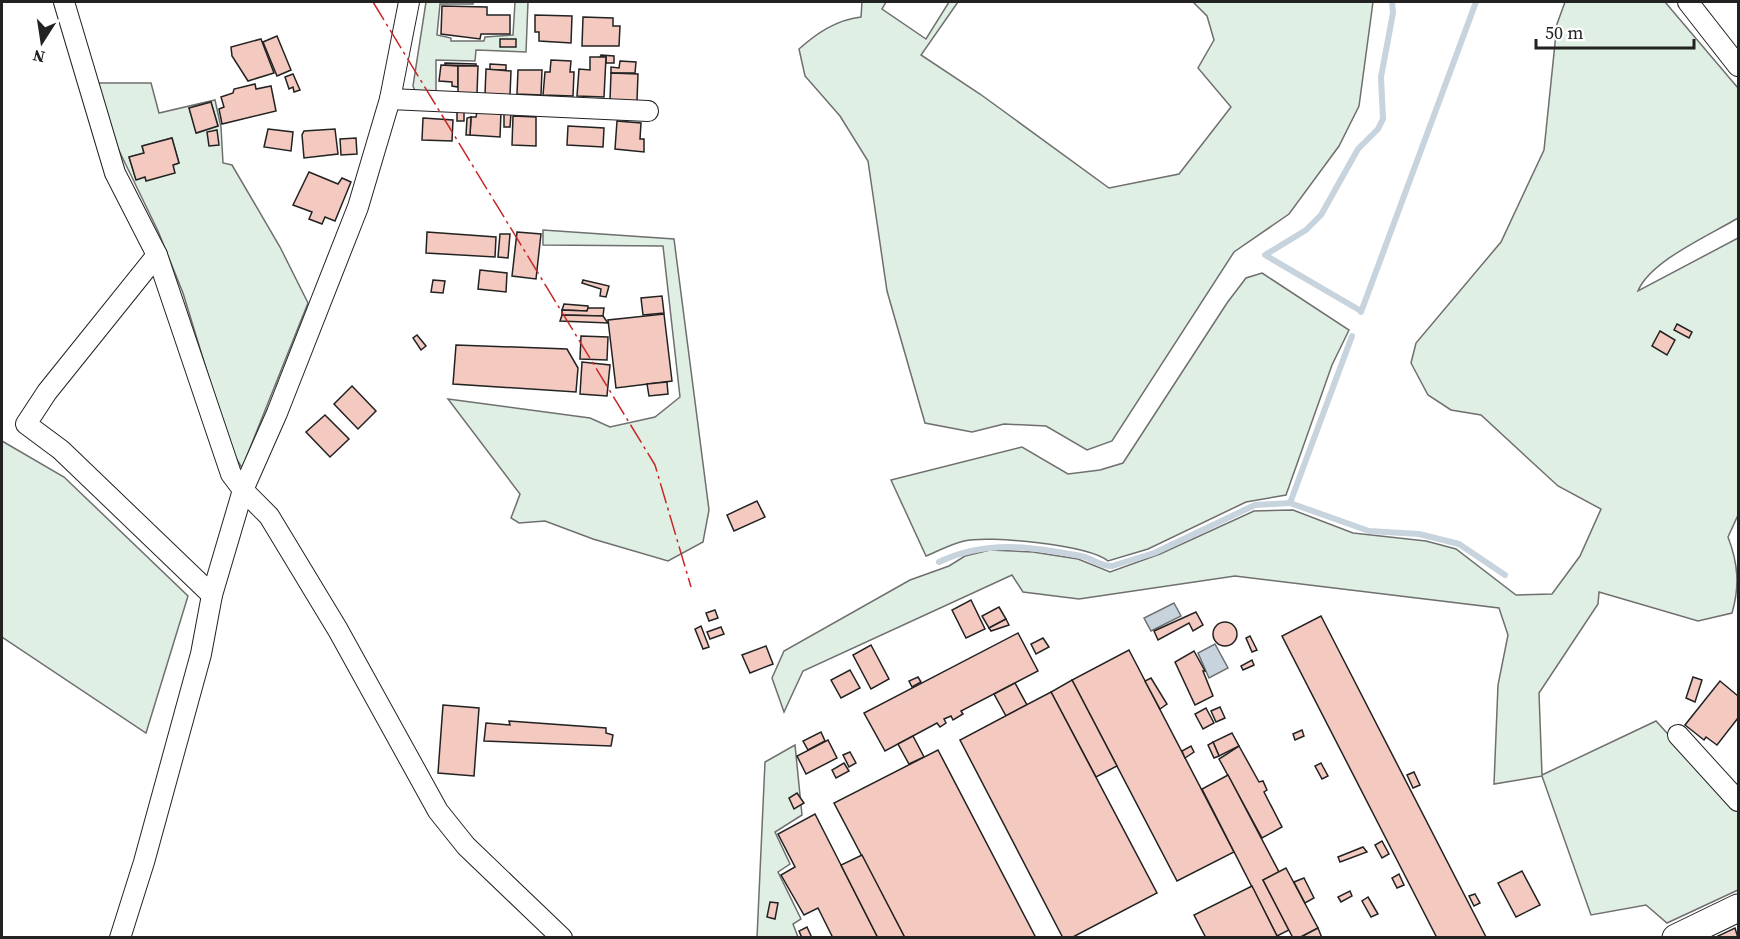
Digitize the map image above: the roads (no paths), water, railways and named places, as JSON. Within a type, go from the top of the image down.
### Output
[{"type":"main road","points":[[1676,938],[1738,908]]},
{"type":"street","points":[[64,2],[115,173],[157,255],[231,474],[243,490],[269,516],[338,630],[438,811],[466,846],[562,938]]},
{"type":"street","points":[[120,938],[144,861],[201,654],[212,595],[243,490],[277,413],[358,207],[390,99],[408,2]]},
{"type":"street","points":[[1688,2],[1738,66]]},
{"type":"street","points":[[390,99],[648,111]]},
{"type":"street","points":[[157,255],[47,392],[26,424],[61,450],[212,595]]},
{"type":"street","points":[[1678,735],[1738,801]]},
{"type":"waterway","points":[[1361,311],[1265,255],[1306,230],[1321,215],[1358,149],[1378,129],[1383,119],[1381,77],[1393,13],[1392,2]]},
{"type":"waterway","points":[[1361,312],[1476,2]]},
{"type":"waterway","points":[[1290,503],[1352,336]]},
{"type":"waterway","points":[[939,562],[974,550],[1009,547],[1063,552],[1112,566],[1154,553],[1255,505],[1290,503],[1369,531],[1419,534],[1459,544],[1505,575]]}]
